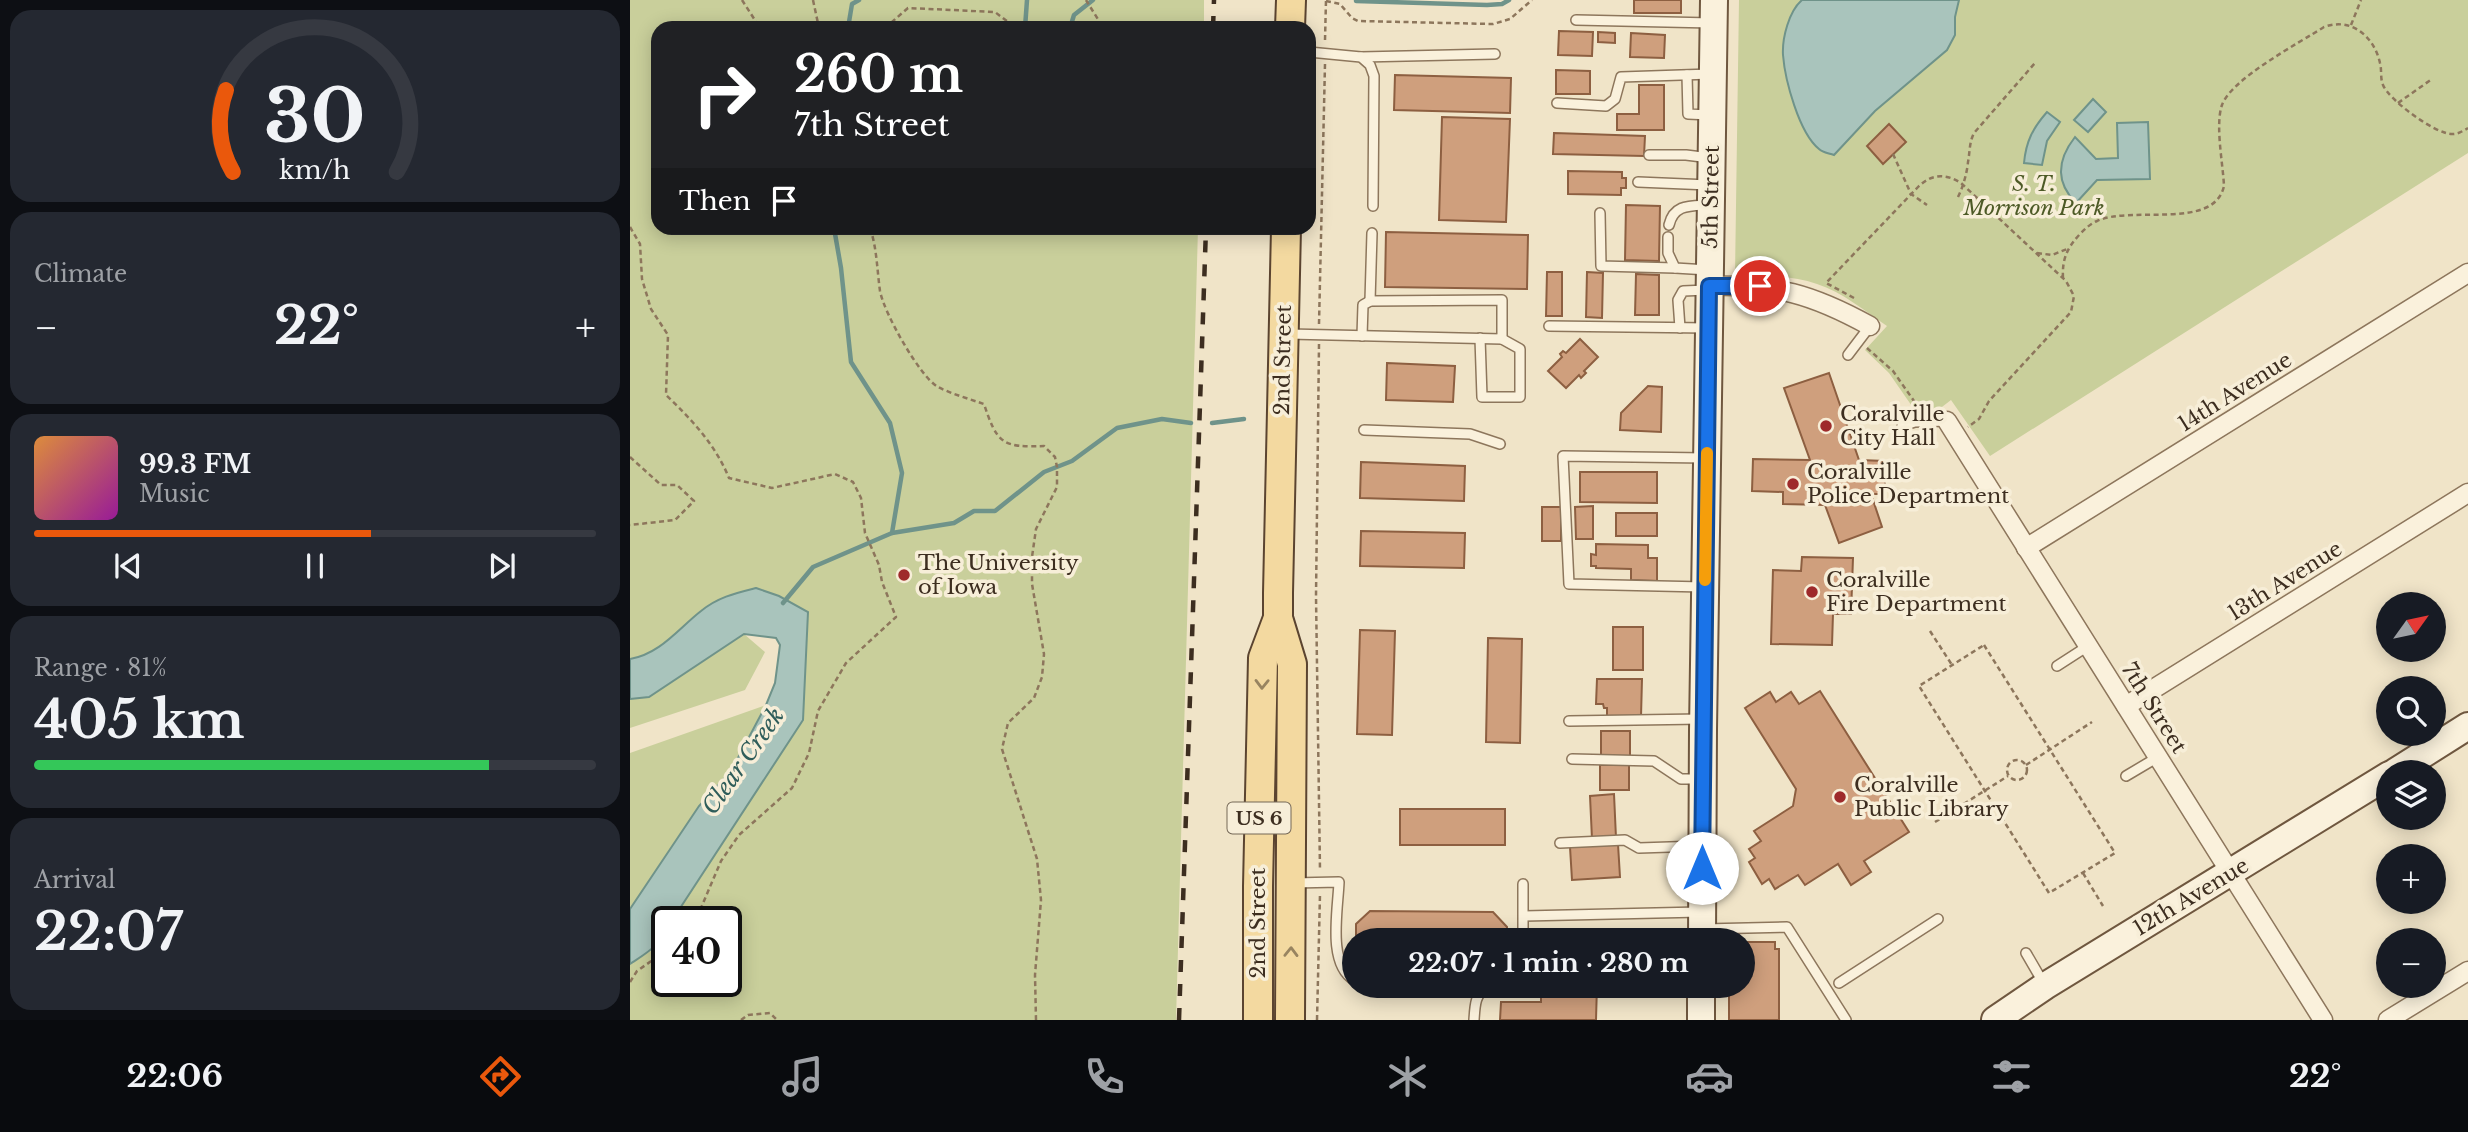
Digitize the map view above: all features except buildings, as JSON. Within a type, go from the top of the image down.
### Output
[{"type":"main road","points":[[1290,21],[1291,0]]},
{"type":"main road","name":"2nd Street","points":[[1286,235],[1278,618],[1292,664],[1290,1020]]},
{"type":"main road","name":"2nd Street","points":[[1258,1020],[1263,658],[1278,618]]},
{"type":"street","name":"5th Street","points":[[1702,927],[1712,115],[1700,75],[1714,11]]},
{"type":"street","name":"14th Avenue","points":[[2026,548],[2468,273]]},
{"type":"street","points":[[1709,282],[1775,288],[1805,295],[1833,306],[1870,326]]},
{"type":"street","name":"7th Street","points":[[1947,421],[2323,1020]]},
{"type":"street","name":"13th Avenue","points":[[2126,706],[2468,493]]},
{"type":"street","points":[[2414,760],[2468,726]]},
{"type":"street","name":"12th Avenue","points":[[1995,1020],[2045,986],[2376,783]]},
{"type":"street","points":[[2388,1020],[2468,971]]},
{"type":"street","points":[[1701,1020],[1702,998]]},
{"type":"lane","points":[[1576,20],[1714,11]]},
{"type":"lane","points":[[1316,52],[1361,57],[1495,54]]},
{"type":"lane","points":[[1361,57],[1370,65],[1374,76],[1373,206]]},
{"type":"lane","points":[[1557,103],[1606,106],[1615,99],[1621,77],[1700,75]]},
{"type":"lane","points":[[1649,155],[1712,158]]},
{"type":"lane","points":[[1638,182],[1710,195]]},
{"type":"lane","points":[[1669,225],[1673,213],[1682,206],[1710,195]]},
{"type":"lane","points":[[1600,213],[1601,267],[1675,268],[1709,282]]},
{"type":"lane","points":[[1370,300],[1373,233]]},
{"type":"lane","points":[[1668,237],[1668,253],[1675,268]]},
{"type":"lane","points":[[1680,328],[1678,300],[1684,291],[1709,282]]},
{"type":"lane","points":[[1362,336],[1363,305],[1370,300],[1502,300],[1502,339]]},
{"type":"lane","points":[[1549,326],[1709,328]]},
{"type":"lane","points":[[1848,355],[1870,326]]},
{"type":"lane","points":[[1283,334],[1480,338],[1502,339],[1520,349],[1520,397],[1482,397],[1480,338]]},
{"type":"lane","points":[[1902,426],[1915,422],[1947,421]]},
{"type":"lane","points":[[1364,430],[1470,434],[1500,444]]},
{"type":"lane","points":[[1705,587],[1569,584],[1563,456],[1707,458]]},
{"type":"lane","points":[[2057,666],[2088,646]]},
{"type":"lane","points":[[1569,721],[1703,719]]},
{"type":"lane","points":[[2126,776],[2158,757]]},
{"type":"lane","points":[[1572,759],[1654,761],[1681,779],[1703,779]]},
{"type":"lane","points":[[1560,843],[1625,840],[1639,848],[1702,846]]},
{"type":"lane","points":[[1292,883],[1339,882],[1337,952],[1342,964]]},
{"type":"lane","points":[[1523,884],[1524,928]]},
{"type":"lane","points":[[1524,916],[1702,927],[1787,927],[1846,1020]]},
{"type":"lane","points":[[1839,983],[1938,919]]},
{"type":"lane","points":[[2026,953],[2045,986]]},
{"type":"lane","points":[[1474,1020],[1476,998]]},
{"type":"path","points":[[742,0],[756,21]]},
{"type":"path","points":[[813,0],[818,21]]},
{"type":"path","points":[[1086,0],[1099,21]]},
{"type":"path","points":[[1317,1020],[1320,884],[1316,596],[1326,1],[1340,4],[1358,21],[1493,24],[1510,19],[1532,0]]},
{"type":"path","points":[[2351,25],[2361,0]]},
{"type":"path","points":[[893,21],[908,8],[995,12],[1007,21]]},
{"type":"path","points":[[2035,253],[2052,255],[2067,249],[2088,226],[2103,218],[2134,214],[2192,213],[2212,206],[2222,196],[2224,186],[2219,119],[2224,99],[2253,72],[2324,27],[2335,23],[2351,25],[2371,44],[2381,64],[2383,86],[2398,103],[2443,132],[2454,134],[2468,128]]},
{"type":"path","points":[[1958,197],[1974,133],[2035,63]]},
{"type":"path","points":[[2398,103],[2432,79]]},
{"type":"path","points":[[1893,154],[1911,194],[1927,205]]},
{"type":"path","points":[[1851,306],[1854,298],[1826,283],[1924,180],[1937,175],[1961,183],[2063,278],[2074,296],[2071,312],[1989,401],[1979,419],[1963,431]]},
{"type":"path","points":[[630,227],[640,244],[642,279],[651,309],[668,335],[666,395],[720,456],[729,478],[772,488],[835,474],[853,482],[861,498],[865,533],[896,617],[846,663],[818,711],[809,753],[792,788],[739,835],[721,861],[702,906]]},
{"type":"path","points":[[872,235],[881,294],[889,318],[904,345],[936,386],[984,404],[994,433],[1012,447],[1044,446],[1055,457],[1057,487],[1036,529],[1032,557],[1032,584],[1044,654],[1042,677],[1034,698],[1008,723],[1002,749],[1037,859],[1041,900],[1035,975],[1036,1020]]},
{"type":"path","points":[[2063,278],[2067,249]]},
{"type":"path","points":[[1867,347],[1893,371],[1923,414]]},
{"type":"path","points":[[630,457],[660,485],[677,485],[694,501],[675,520],[630,525]]},
{"type":"path","points":[[1930,631],[1952,665]]},
{"type":"path","points":[[1984,645],[2050,750],[2115,853],[2049,893],[1919,686],[1984,645]]},
{"type":"path","points":[[2026,765],[2092,722]]},
{"type":"path","points":[[2012,761],[2021,761],[2026,765],[2024,778],[2014,780],[2008,776],[2008,766],[2012,761]]},
{"type":"path","points":[[1935,822],[2008,776]]},
{"type":"path","points":[[2083,873],[2103,906]]},
{"type":"path","points":[[630,982],[637,971],[651,961]]},
{"type":"path","points":[[741,1020],[748,1014],[770,1013],[777,1020]]},
{"type":"green space","name":"The University of Iowa","points":[[630,0],[1204,0],[1204,21],[651,21],[651,235],[1198,235],[1176,1020],[630,1020],[630,964],[651,951],[651,997],[742,997],[742,906],[681,906],[803,720],[808,612],[702,610],[660,647],[630,659]]},
{"type":"green space","name":"S. T. Morrison Park","points":[[1739,0],[2468,0],[2468,153],[1990,456],[1951,400],[1938,410],[1916,412],[1889,373],[1865,350],[1887,326],[1826,287],[1787,277],[1735,275]]},
{"type":"green space","points":[[744,634],[765,652],[745,690],[630,728],[630,699],[649,697]]},
{"type":"green space","points":[[766,705],[731,771],[699,806],[630,909],[630,753]]},
{"type":"water","points":[[1802,0],[1959,0],[1955,35],[1947,50],[1875,111],[1834,155],[1821,150],[1805,131],[1787,78],[1783,55],[1785,33],[1793,11]]},
{"type":"water","points":[[2093,99],[2106,112],[2088,132],[2074,120]]},
{"type":"water","points":[[2047,112],[2060,122],[2047,141],[2042,165],[2024,163],[2031,135]]},
{"type":"water","points":[[2148,122],[2150,179],[2097,180],[2076,203],[2064,187],[2061,171],[2065,154],[2075,137],[2096,159],[2118,158],[2117,123]]},
{"type":"water","name":"Clear Creek","points":[[756,588],[779,596],[808,612],[803,720],[681,906],[651,906],[651,949],[630,964],[630,909],[699,806],[731,771],[775,683],[780,645],[776,638],[744,634],[649,697],[630,699],[630,659],[651,652],[701,611],[734,594]]},
{"type":"waterway","points":[[849,21],[852,4],[859,0]]},
{"type":"waterway","points":[[1026,21],[1027,0]]},
{"type":"waterway","points":[[1072,21],[1074,15],[1093,0]]},
{"type":"waterway","points":[[1356,1],[1487,5],[1502,4],[1509,0]]},
{"type":"waterway","points":[[783,603],[813,567],[892,533],[902,473],[890,423],[851,362],[835,235]]},
{"type":"waterway","points":[[892,533],[954,523],[974,511],[995,511],[1044,472],[1072,461],[1117,428],[1162,419],[1191,423]]},
{"type":"waterway","points":[[1212,423],[1244,419]]},
{"type":"railway","points":[[1213,21],[1214,0]]},
{"type":"railway","points":[[1179,1020],[1206,235]]},
{"type":"slow traffic","points":[[1705,580],[1707,453]]},
{"type":"place","name":"Coralville City Hall","points":[[1826,426]]},
{"type":"place","name":"Coralville Police Department","points":[[1793,484]]},
{"type":"place","name":"The University of Iowa","points":[[904,575]]},
{"type":"place","name":"Coralville Fire Department","points":[[1812,592]]},
{"type":"place","name":"Coralville Public Library","points":[[1840,797]]},
{"type":"route","points":[[1702,868],[1709,286],[1760,286]]}]
